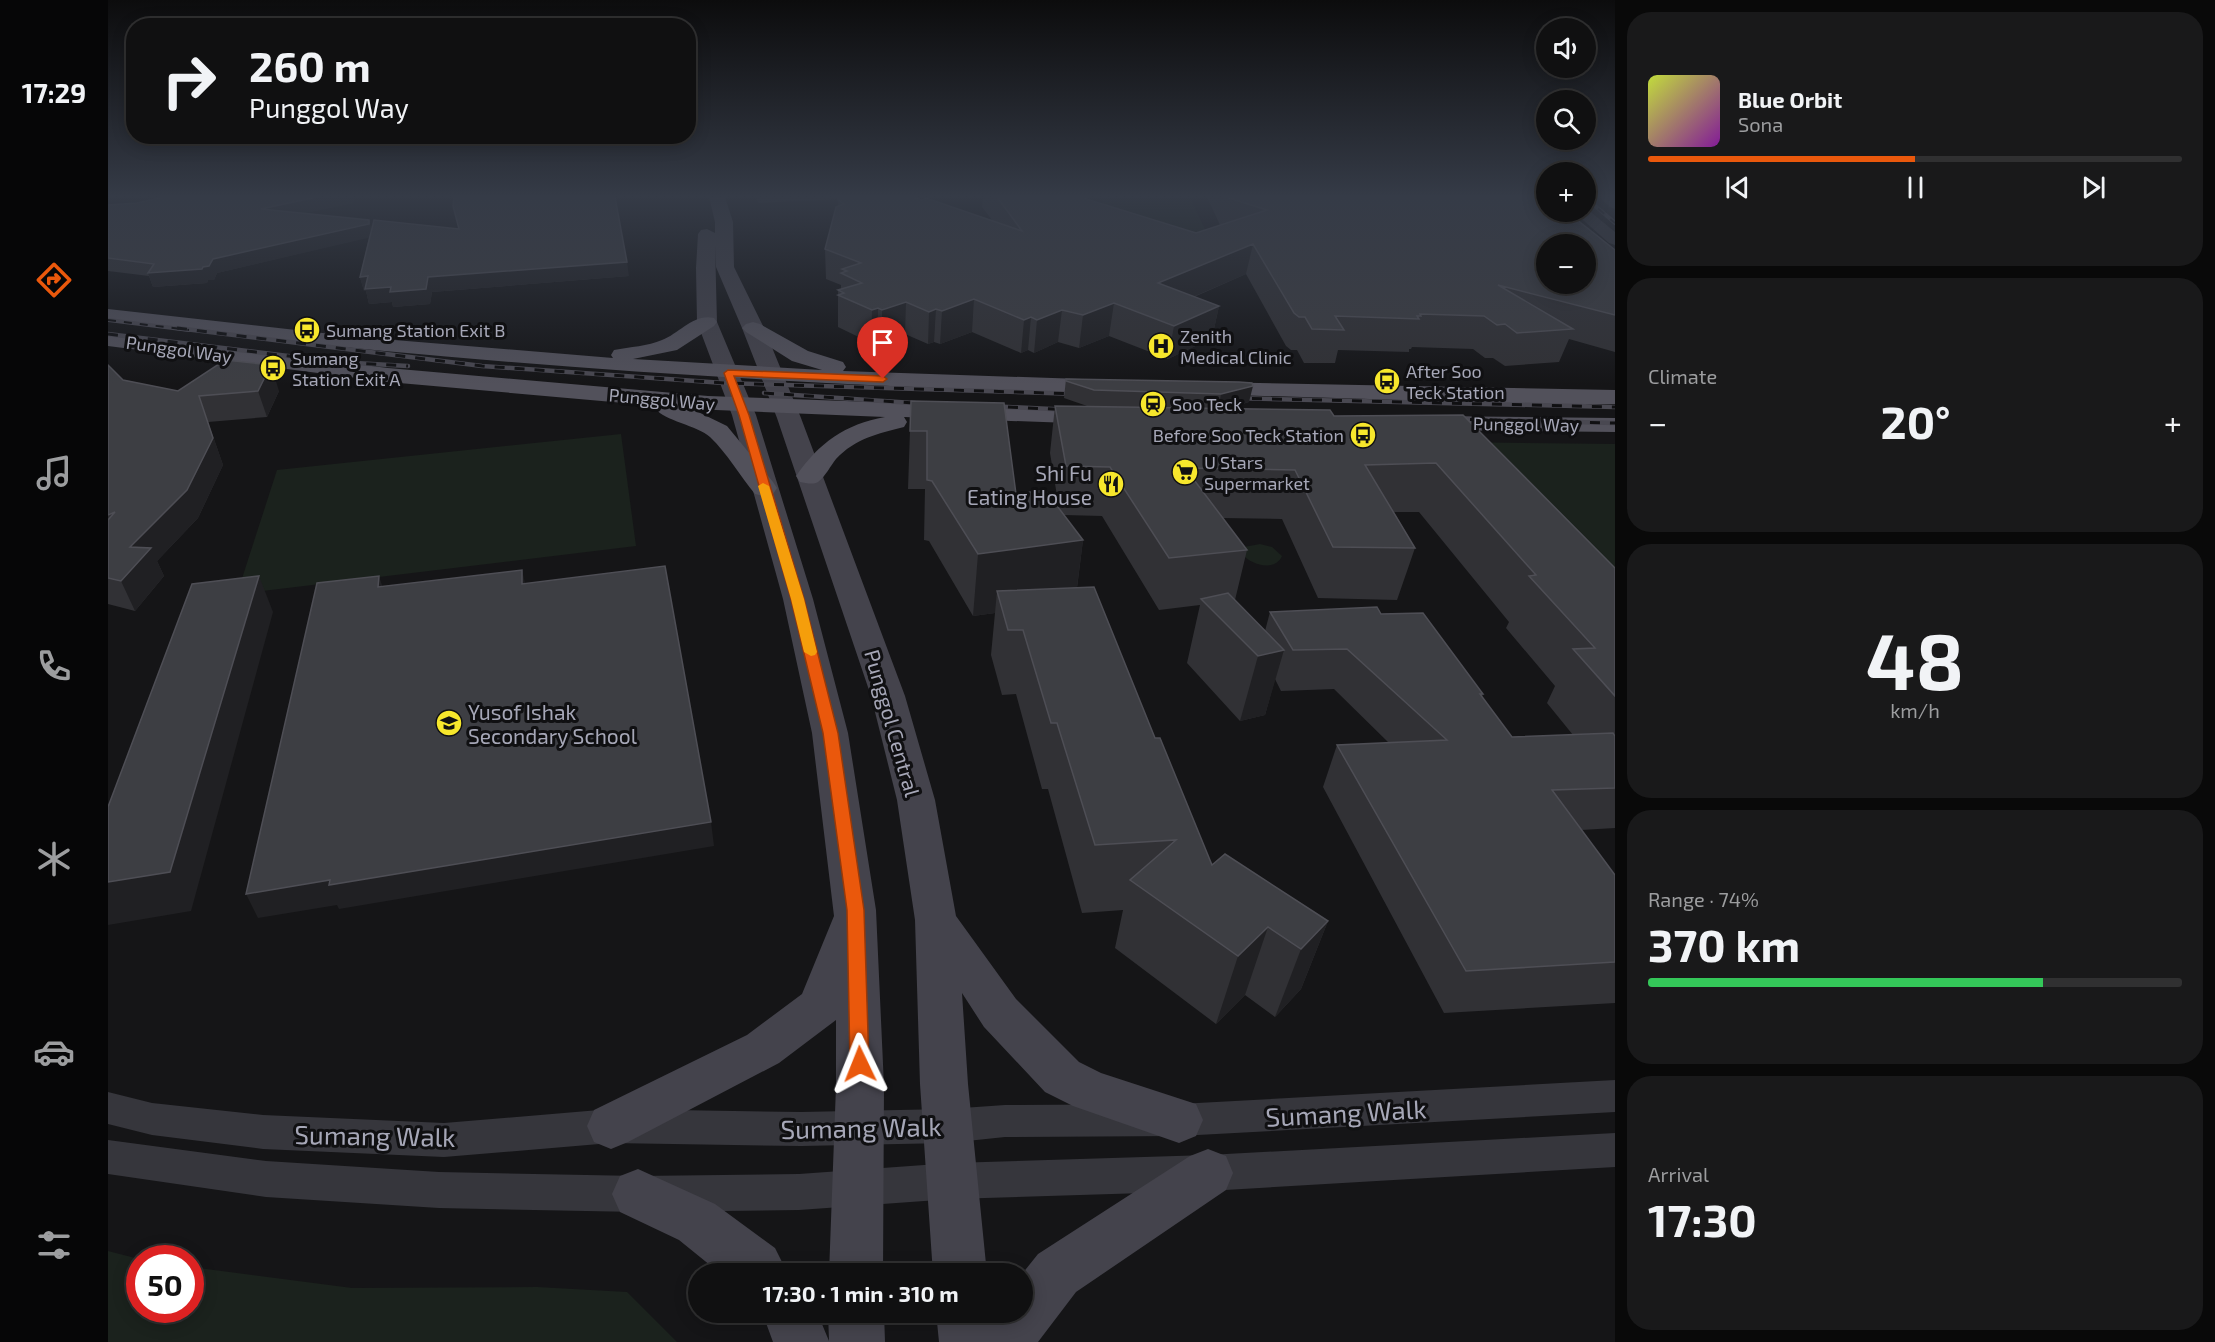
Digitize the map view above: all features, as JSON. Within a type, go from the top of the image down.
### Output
[{"type":"main road","points":[[705,260],[708,322],[740,404],[798,599],[830,733],[855,910],[860,1086],[855,1263]]},
{"type":"main road","name":"Punggol Central","points":[[725,260],[725,267],[785,407],[888,696],[916,800],[936,920],[944,1084],[959,1263]]},
{"type":"main road","name":"Punggol Way","points":[[108,315],[196,326],[564,362],[728,373],[1130,388]]},
{"type":"main road","points":[[564,362],[638,353],[669,345],[708,322]]},
{"type":"main road","points":[[753,328],[809,360],[883,379]]},
{"type":"main road","name":"Punggol Way","points":[[108,340],[388,375],[614,395],[785,407],[1115,417]]},
{"type":"main road","name":"Punggol Way","points":[[1190,389],[1534,398],[1615,397]]},
{"type":"main road","points":[[614,395],[682,413],[718,431],[764,488]]},
{"type":"main road","points":[[809,476],[833,446],[851,433],[872,425],[953,413]]},
{"type":"main road","name":"Punggol Way","points":[[1406,423],[1615,424]]},
{"type":"main road","points":[[611,1126],[763,1049],[820,1006],[855,910]]},
{"type":"main road","points":[[936,920],[1000,1013],[1062,1077],[1090,1091],[1179,1120]]},
{"type":"main road","points":[[1009,1342],[1014,1326],[1057,1273],[1208,1173]]},
{"type":"main road","points":[[638,1194],[697,1222],[750,1263]]},
{"type":"main road","points":[[793,1323],[801,1342]]},
{"type":"main road","points":[[856,1323],[857,1342]]},
{"type":"main road","points":[[965,1323],[967,1342]]},
{"type":"street","name":"Sumang Walk","points":[[108,1108],[152,1119],[264,1132],[444,1140],[611,1126],[801,1129],[948,1126],[1005,1121],[1179,1120],[1615,1096]]},
{"type":"street","name":"Sumang Walk","points":[[108,1157],[266,1179],[439,1190],[638,1194],[799,1192],[952,1181],[1208,1173],[1615,1150]]},
{"type":"shaded area","points":[[621,434],[636,546],[237,594],[277,470]]},
{"type":"shaded area","points":[[1452,442],[1615,444],[1615,611]]},
{"type":"shaded area","points":[[1260,544],[1272,547],[1282,556],[1279,561],[1269,565],[1257,564],[1242,554],[1244,547]]},
{"type":"shaded area","points":[[108,1251],[126,1256],[126,1323],[204,1323],[204,1269],[352,1288],[537,1287],[627,1292],[677,1342],[108,1342]]},
{"type":"building","points":[[120,260],[213,260],[209,266],[202,269],[148,273],[154,264]]},
{"type":"building","points":[[364,260],[627,260],[627,262],[428,277],[426,289],[390,292],[391,287],[365,289],[368,276],[360,277]]},
{"type":"building","points":[[852,260],[1215,260],[1158,283],[1219,306],[1174,326],[1114,303],[1083,315],[1062,310],[1037,320],[1031,317],[1024,320],[974,299],[942,311],[936,309],[929,312],[906,302],[882,310],[878,308],[872,310],[838,295],[844,293],[838,290],[862,283],[841,273],[847,271],[842,269],[861,263]]},
{"type":"building","points":[[1262,260],[1536,260],[1536,294],[1596,294],[1596,260],[1615,260],[1615,315],[1498,285],[1573,329],[1517,333],[1505,324],[1497,325],[1484,316],[1420,314],[1421,316],[1417,316],[1419,319],[1335,316],[1344,330],[1312,329],[1305,317],[1299,317],[1294,313]]},
{"type":"building","points":[[225,360],[271,365],[258,391],[199,396],[213,438],[187,490],[130,547],[151,548],[121,581],[108,578],[108,520],[115,512],[108,515],[108,365],[123,380],[178,391]]},
{"type":"building","points":[[1066,379],[1239,382],[1252,383],[1253,386],[1221,394],[1094,390],[1066,381]]},
{"type":"building","points":[[911,401],[1004,403],[1016,494],[1045,490],[1083,540],[978,554],[932,481],[927,480],[927,431],[910,431]]},
{"type":"building","points":[[1055,406],[1330,410],[1334,416],[1463,415],[1615,568],[1615,696],[1573,649],[1595,648],[1529,576],[1536,575],[1436,463],[1365,465],[1415,548],[1333,547],[1295,470],[1185,468],[1247,550],[1169,558],[1110,467],[1066,466]]},
{"type":"building","points":[[665,566],[711,822],[329,885],[330,880],[246,894],[317,583],[379,576],[378,587],[522,570],[522,584]]},
{"type":"building","points":[[259,576],[170,872],[108,882],[108,807],[192,584]]},
{"type":"building","points":[[1094,587],[1155,738],[1160,738],[1212,865],[1225,854],[1328,921],[1301,949],[1268,927],[1238,956],[1130,880],[1176,840],[1095,845],[1057,723],[1051,723],[1023,630],[1008,630],[997,591]]},
{"type":"building","points":[[1228,593],[1284,650],[1258,656],[1201,599]]},
{"type":"building","points":[[1377,607],[1381,614],[1423,613],[1512,737],[1613,733],[1615,736],[1615,788],[1552,790],[1615,875],[1615,962],[1466,971],[1337,745],[1447,740],[1347,649],[1293,650],[1270,612]]},
{"type":"railway","points":[[108,320],[189,330]]},
{"type":"railway","points":[[177,328],[482,366],[724,383],[1079,394]]},
{"type":"railway","points":[[108,334],[337,362],[408,366]]},
{"type":"railway","points":[[764,393],[928,404]]},
{"type":"railway","points":[[1232,398],[1615,407]]},
{"type":"railway","points":[[988,406],[1072,410]]},
{"type":"railway","points":[[1450,419],[1615,423]]},
{"type":"slow traffic","points":[[763,486],[798,599],[811,652]]},
{"type":"place","name":"Sumang Station Exit B","points":[[307,330]]},
{"type":"place","name":"Zenith Medical Clinic","points":[[1161,346]]},
{"type":"place","name":"Sumang Station Exit A","points":[[273,368]]},
{"type":"place","name":"After Soo Teck Station","points":[[1387,381]]},
{"type":"place","name":"Soo Teck","points":[[1153,404]]},
{"type":"place","name":"Before Soo Teck Station","points":[[1363,435]]},
{"type":"place","name":"U Stars Supermarket","points":[[1185,472]]},
{"type":"place","name":"Shi Fu Eating House","points":[[1111,484]]},
{"type":"place","name":"Yusof Ishak Secondary School","points":[[449,723]]},
{"type":"route","points":[[860,1064],[855,910],[830,733],[798,599],[744,415],[728,373],[883,379]]}]
